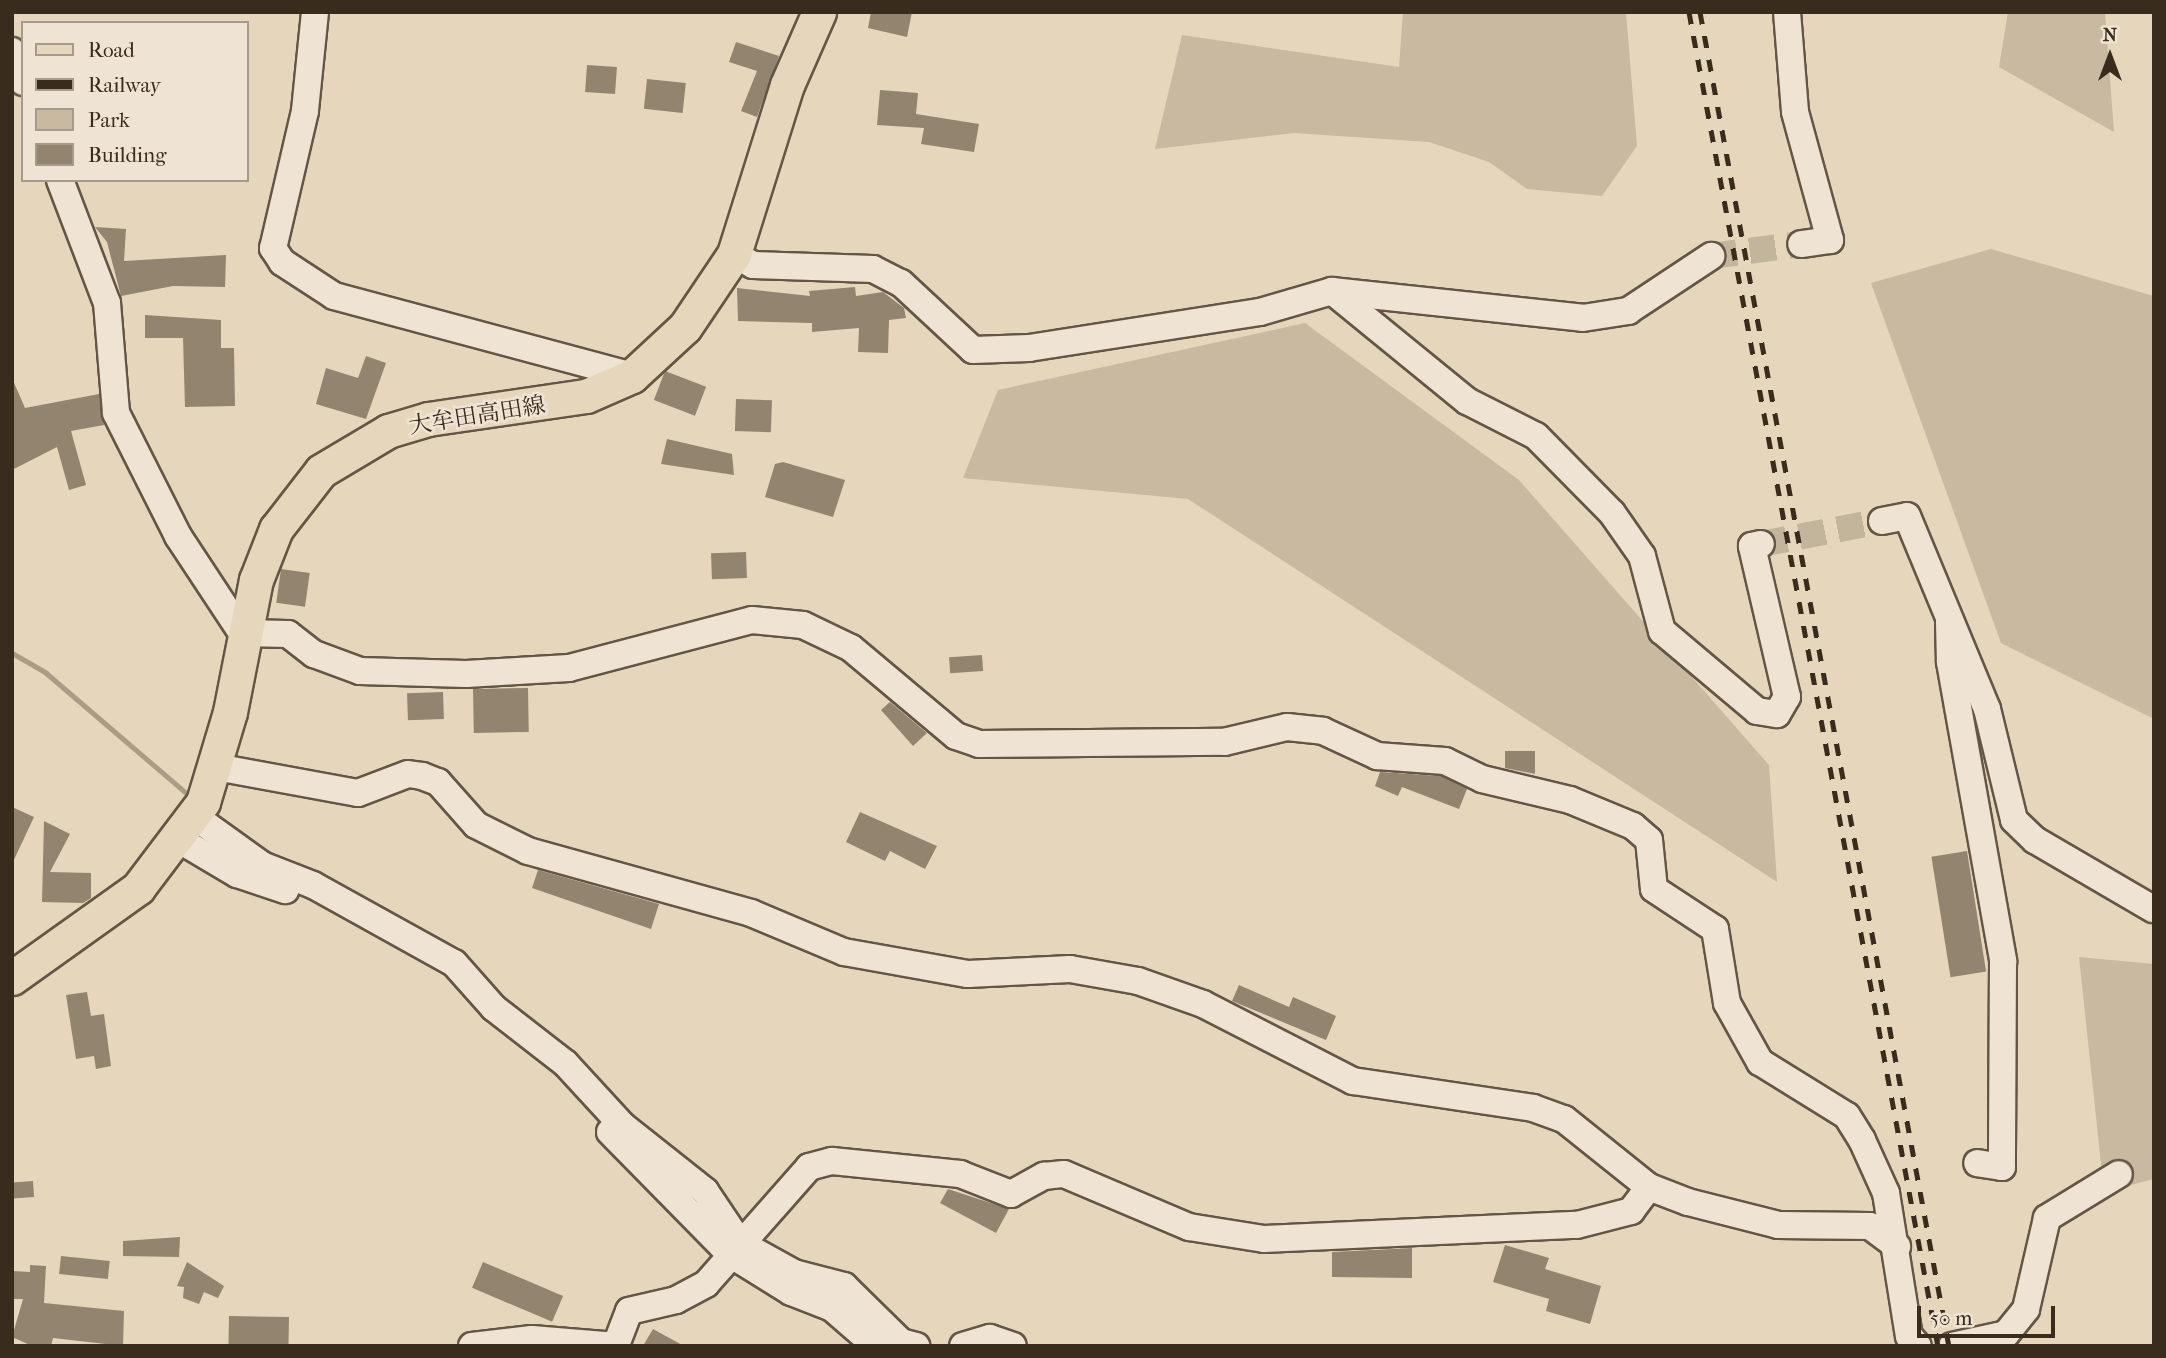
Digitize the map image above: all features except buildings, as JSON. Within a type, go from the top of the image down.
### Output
[{"type":"main road","name":"大牟田高田線","points":[[12,978],[138,888],[186,827],[216,767],[242,633],[276,529],[321,471],[357,447],[428,419],[555,404],[632,376],[685,327],[734,254],[786,85],[820,12]]},
{"type":"street","points":[[315,12],[311,75],[273,248],[282,262],[334,296],[632,376]]},
{"type":"street","points":[[1787,12],[1795,112],[1830,240],[1801,244]]},
{"type":"street","points":[[12,51],[21,76]]},
{"type":"street","points":[[61,182],[107,303],[116,413],[178,536],[242,633],[288,634],[314,654],[360,671],[467,674],[569,668],[752,620],[803,625],[851,648],[956,736],[979,744],[1224,742],[1287,727],[1323,731],[1377,755],[1419,754],[1482,779],[1570,800],[1633,826],[1649,840],[1654,889],[1714,929],[1727,1003],[1741,1035],[1760,1062],[1847,1116],[1886,1194],[1898,1246],[1909,1336],[1918,1346]]},
{"type":"street","points":[[734,254],[753,265],[873,269],[901,283],[973,350],[1028,348],[1260,312],[1332,290],[1583,318],[1628,312],[1712,256]]},
{"type":"street","points":[[1332,290],[1467,401],[1536,436],[1612,513],[1642,556],[1662,631],[1757,711],[1777,714],[1787,697],[1752,546],[1761,544]]},
{"type":"street","points":[[1882,521],[1907,516],[1987,709],[2014,820],[2035,841],[2153,909]]},
{"type":"street","points":[[1949,622],[1950,662],[2003,961],[2002,1167],[1977,1163]]},
{"type":"street","points":[[216,767],[358,793],[408,774],[422,776],[438,782],[476,825],[528,851],[751,912],[844,952],[968,974],[1070,969],[1138,981],[1203,1004],[1353,1082],[1533,1108],[1564,1119],[1649,1187],[1778,1225],[1870,1226],[1898,1246]]},
{"type":"street","points":[[186,827],[313,885],[454,963],[494,1008],[565,1063],[623,1126],[705,1191],[735,1248],[791,1292],[832,1308],[876,1346]]},
{"type":"street","points":[[472,1346],[532,1339],[617,1345],[629,1311],[676,1300],[706,1284],[808,1167],[832,1161],[960,1174],[1012,1194],[1044,1176],[1063,1174],[1189,1227],[1264,1239],[1577,1225],[1630,1211],[1649,1187]]},
{"type":"street","points":[[1952,1346],[2006,1334],[2026,1309],[2047,1217],[2119,1174]]},
{"type":"street","points":[[735,1248],[794,1273],[844,1286],[901,1342],[916,1346]]},
{"type":"street","points":[[963,1346],[990,1338],[1013,1346]]},
{"type":"green space","points":[[1403,12],[1626,12],[1637,146],[1602,196],[1527,189],[1489,162],[1429,142],[1294,133],[1155,149],[1182,35],[1399,67]]},
{"type":"green space","points":[[2008,12],[2105,12],[2114,132],[1999,67]]},
{"type":"green space","points":[[1991,249],[2154,296],[2154,719],[2001,643],[1871,283]]},
{"type":"green space","points":[[1305,323],[1519,480],[1769,765],[1777,882],[1188,499],[963,478],[998,390]]},
{"type":"green space","points":[[2079,957],[2154,964],[2154,1179],[2104,1192]]},
{"type":"waterway","points":[[12,653],[46,673],[192,798]]},
{"type":"waterway","points":[[441,941],[465,956]]},
{"type":"tunnel","points":[[1711,256],[1801,244]]},
{"type":"tunnel","points":[[1761,544],[1882,521]]},
{"type":"railway","points":[[1689,12],[1938,1346]]},
{"type":"railway","points":[[1700,12],[1949,1346]]}]
